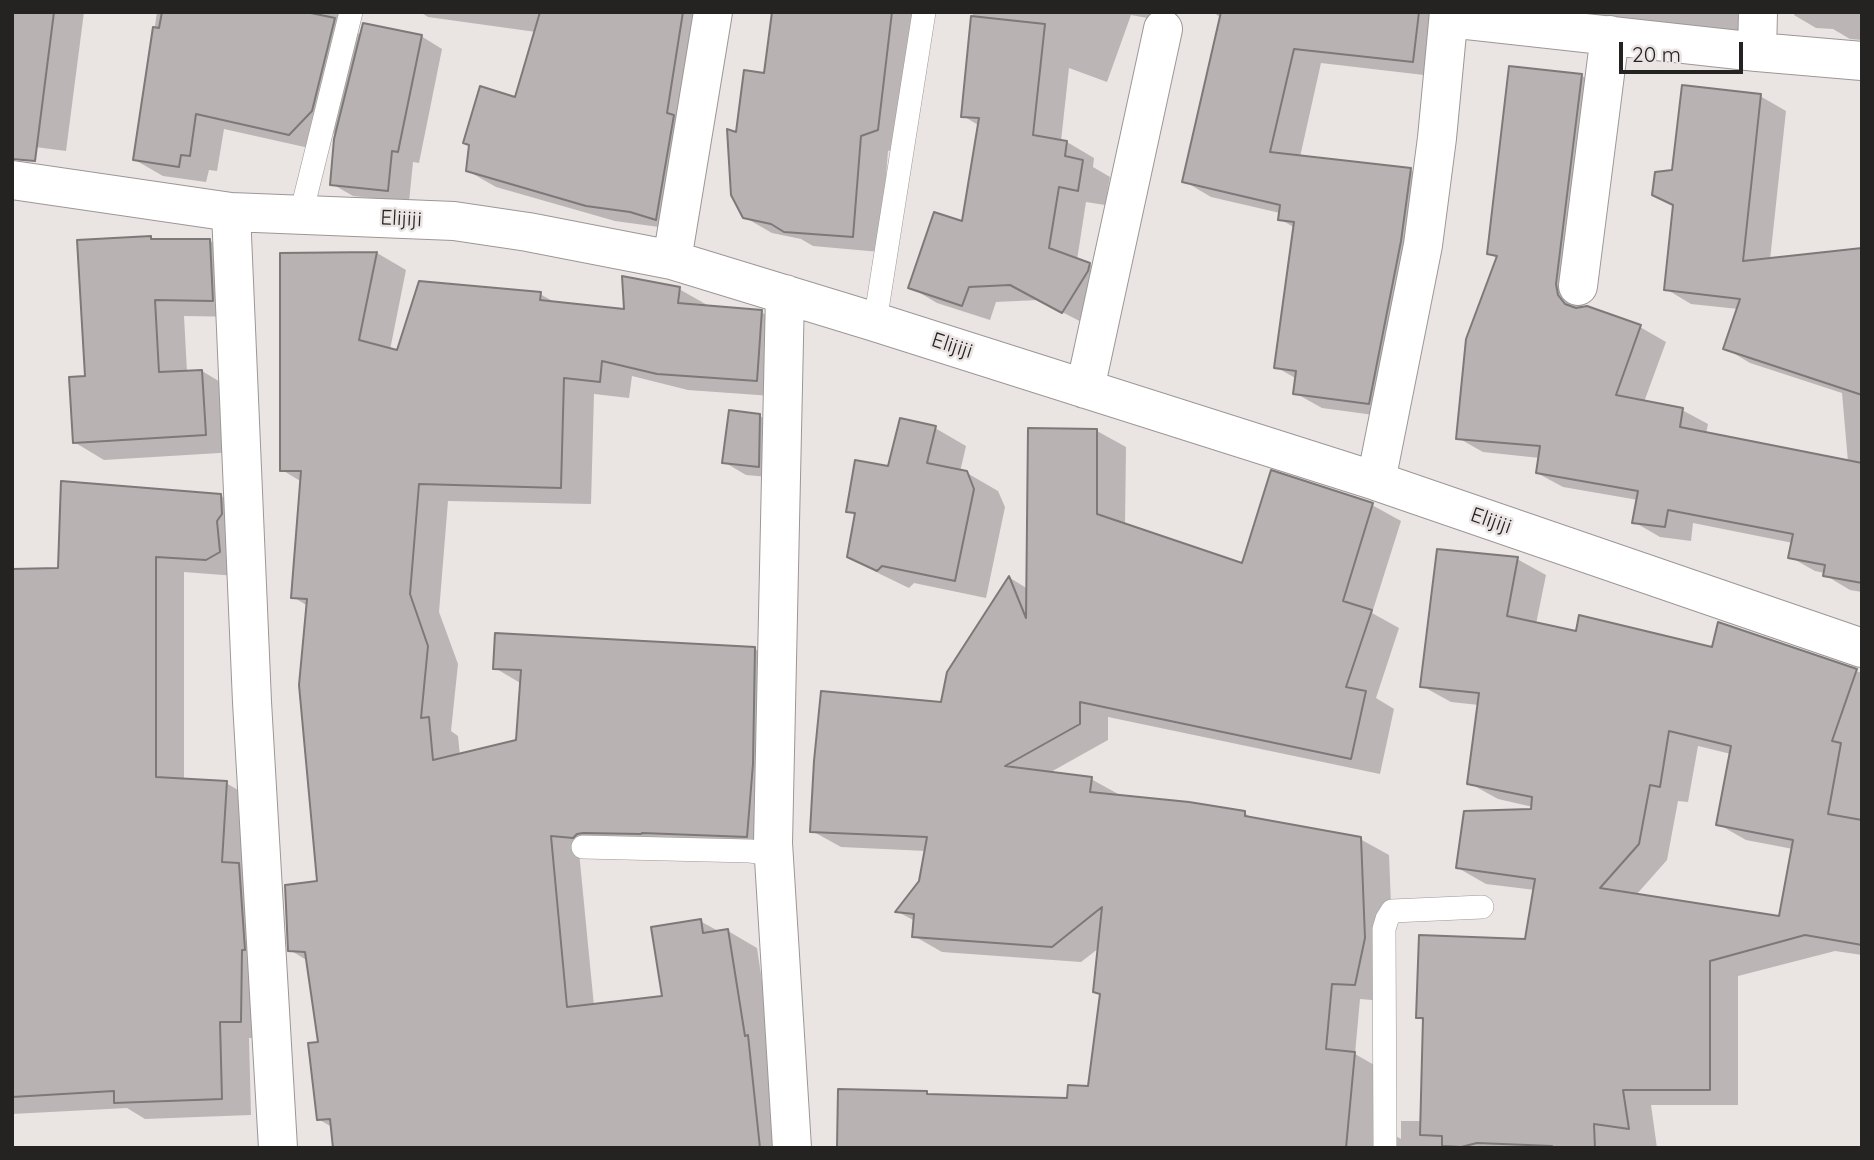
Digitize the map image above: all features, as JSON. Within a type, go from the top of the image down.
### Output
[{"type":"street","points":[[673,260],[713,12]]},
{"type":"street","points":[[1757,52],[1758,12]]},
{"type":"street","points":[[1376,481],[1423,245],[1449,15],[1757,52],[1862,61]]},
{"type":"street","points":[[1085,389],[1163,29]]},
{"type":"street","points":[[1578,286],[1610,35]]},
{"type":"street","name":"Elijiji","points":[[12,180],[231,212],[454,221],[528,232],[673,260],[1376,481],[1862,648]]},
{"type":"street","points":[[231,212],[251,702],[278,1148]]},
{"type":"street","points":[[785,294],[773,854],[792,1148]]},
{"type":"lane","points":[[301,215],[351,12]]},
{"type":"lane","points":[[875,322],[924,12]]},
{"type":"lane","points":[[583,847],[750,851],[773,854]]},
{"type":"lane","points":[[1385,1148],[1384,929],[1387,919],[1392,911],[1482,907]]},
{"type":"building","points":[[12,12],[54,12],[35,161],[12,159]]},
{"type":"building","points":[[162,12],[306,12],[335,18],[312,111],[289,135],[196,114],[190,156],[181,155],[179,167],[133,160],[153,27],[159,28]]},
{"type":"building","points":[[540,12],[683,12],[667,113],[674,115],[656,220],[630,212],[586,206],[466,171],[469,145],[463,143],[480,86],[515,97]]},
{"type":"building","points":[[772,12],[892,12],[878,130],[861,136],[853,237],[784,232],[771,224],[743,218],[731,195],[727,129],[736,132],[744,70],[764,73]]},
{"type":"building","points":[[1221,12],[1419,12],[1413,62],[1294,49],[1270,152],[1411,168],[1401,241],[1369,404],[1293,394],[1296,371],[1274,368],[1294,222],[1278,220],[1280,205],[1182,182]]},
{"type":"building","points":[[971,16],[1045,24],[1033,135],[1067,141],[1065,156],[1083,160],[1078,191],[1059,187],[1049,248],[1090,263],[1088,271],[1062,313],[1010,285],[969,287],[962,306],[908,288],[934,212],[962,221],[979,118],[961,117]]},
{"type":"building","points":[[363,23],[422,35],[398,152],[392,151],[388,191],[330,185],[334,139]]},
{"type":"building","points":[[1509,66],[1582,74],[1556,284],[1558,295],[1565,304],[1576,308],[1587,306],[1641,325],[1616,395],[1683,408],[1680,427],[1862,463],[1862,583],[1823,576],[1825,565],[1788,558],[1793,534],[1668,510],[1665,527],[1632,523],[1638,491],[1536,473],[1540,446],[1456,439],[1466,339],[1497,256],[1487,254]]},
{"type":"building","points":[[1682,85],[1761,94],[1743,261],[1862,248],[1862,395],[1723,349],[1740,299],[1664,290],[1673,205],[1652,195],[1655,172],[1672,170]]},
{"type":"building","points":[[151,236],[151,239],[210,239],[213,301],[155,300],[159,372],[202,370],[206,435],[73,443],[69,377],[85,376],[77,240]]},
{"type":"building","points":[[377,252],[359,340],[397,350],[419,281],[541,292],[540,300],[624,309],[622,276],[680,287],[678,303],[762,310],[757,381],[657,374],[602,361],[600,382],[564,378],[561,488],[419,484],[410,594],[428,646],[421,718],[429,717],[433,760],[516,740],[521,670],[493,669],[495,633],[755,647],[753,764],[747,837],[642,833],[583,833],[573,838],[551,836],[567,1007],[662,996],[651,927],[701,919],[703,933],[728,929],[745,1036],[748,1035],[760,1148],[333,1148],[330,1119],[317,1120],[308,1043],[318,1042],[305,952],[288,951],[285,885],[317,881],[299,685],[307,599],[291,598],[301,471],[280,471],[280,253]]},
{"type":"building","points":[[729,410],[760,414],[759,467],[722,463]]},
{"type":"building","points":[[900,418],[936,426],[927,463],[967,471],[974,489],[955,581],[882,566],[877,571],[847,557],[855,513],[846,512],[855,460],[888,466]]},
{"type":"building","points":[[1028,428],[1097,429],[1097,514],[1242,563],[1271,470],[1373,503],[1343,601],[1372,610],[1346,687],[1366,691],[1351,759],[1080,702],[1080,724],[1005,766],[1092,777],[1090,792],[1189,802],[1245,811],[1245,816],[1361,837],[1365,938],[1355,985],[1332,984],[1326,1049],[1355,1052],[1346,1148],[837,1147],[838,1089],[1067,1098],[1068,1085],[1088,1086],[1100,994],[1093,992],[1102,907],[1052,947],[912,937],[914,914],[895,912],[919,881],[927,837],[810,832],[821,691],[941,702],[947,672],[1009,576],[1026,618]]},
{"type":"building","points":[[61,481],[221,494],[222,514],[217,521],[220,552],[206,560],[156,557],[156,777],[227,781],[222,862],[239,863],[245,950],[242,950],[241,1022],[220,1022],[222,1099],[114,1103],[114,1091],[12,1097],[12,569],[58,568]]},
{"type":"building","points":[[1437,549],[1518,557],[1507,616],[1576,631],[1579,615],[1712,647],[1718,622],[1857,669],[1832,741],[1841,743],[1828,814],[1862,820],[1862,945],[1805,935],[1710,961],[1710,1090],[1623,1090],[1629,1129],[1594,1124],[1595,1148],[1477,1143],[1461,1147],[1442,1146],[1442,1136],[1420,1135],[1423,1018],[1416,1018],[1419,935],[1525,939],[1535,879],[1456,868],[1464,811],[1531,809],[1532,797],[1467,784],[1479,693],[1420,687]],"holes":[[[1669,731],[1731,746],[1716,825],[1793,840],[1779,916],[1600,888],[1639,844],[1650,785],[1660,787]]]}]
